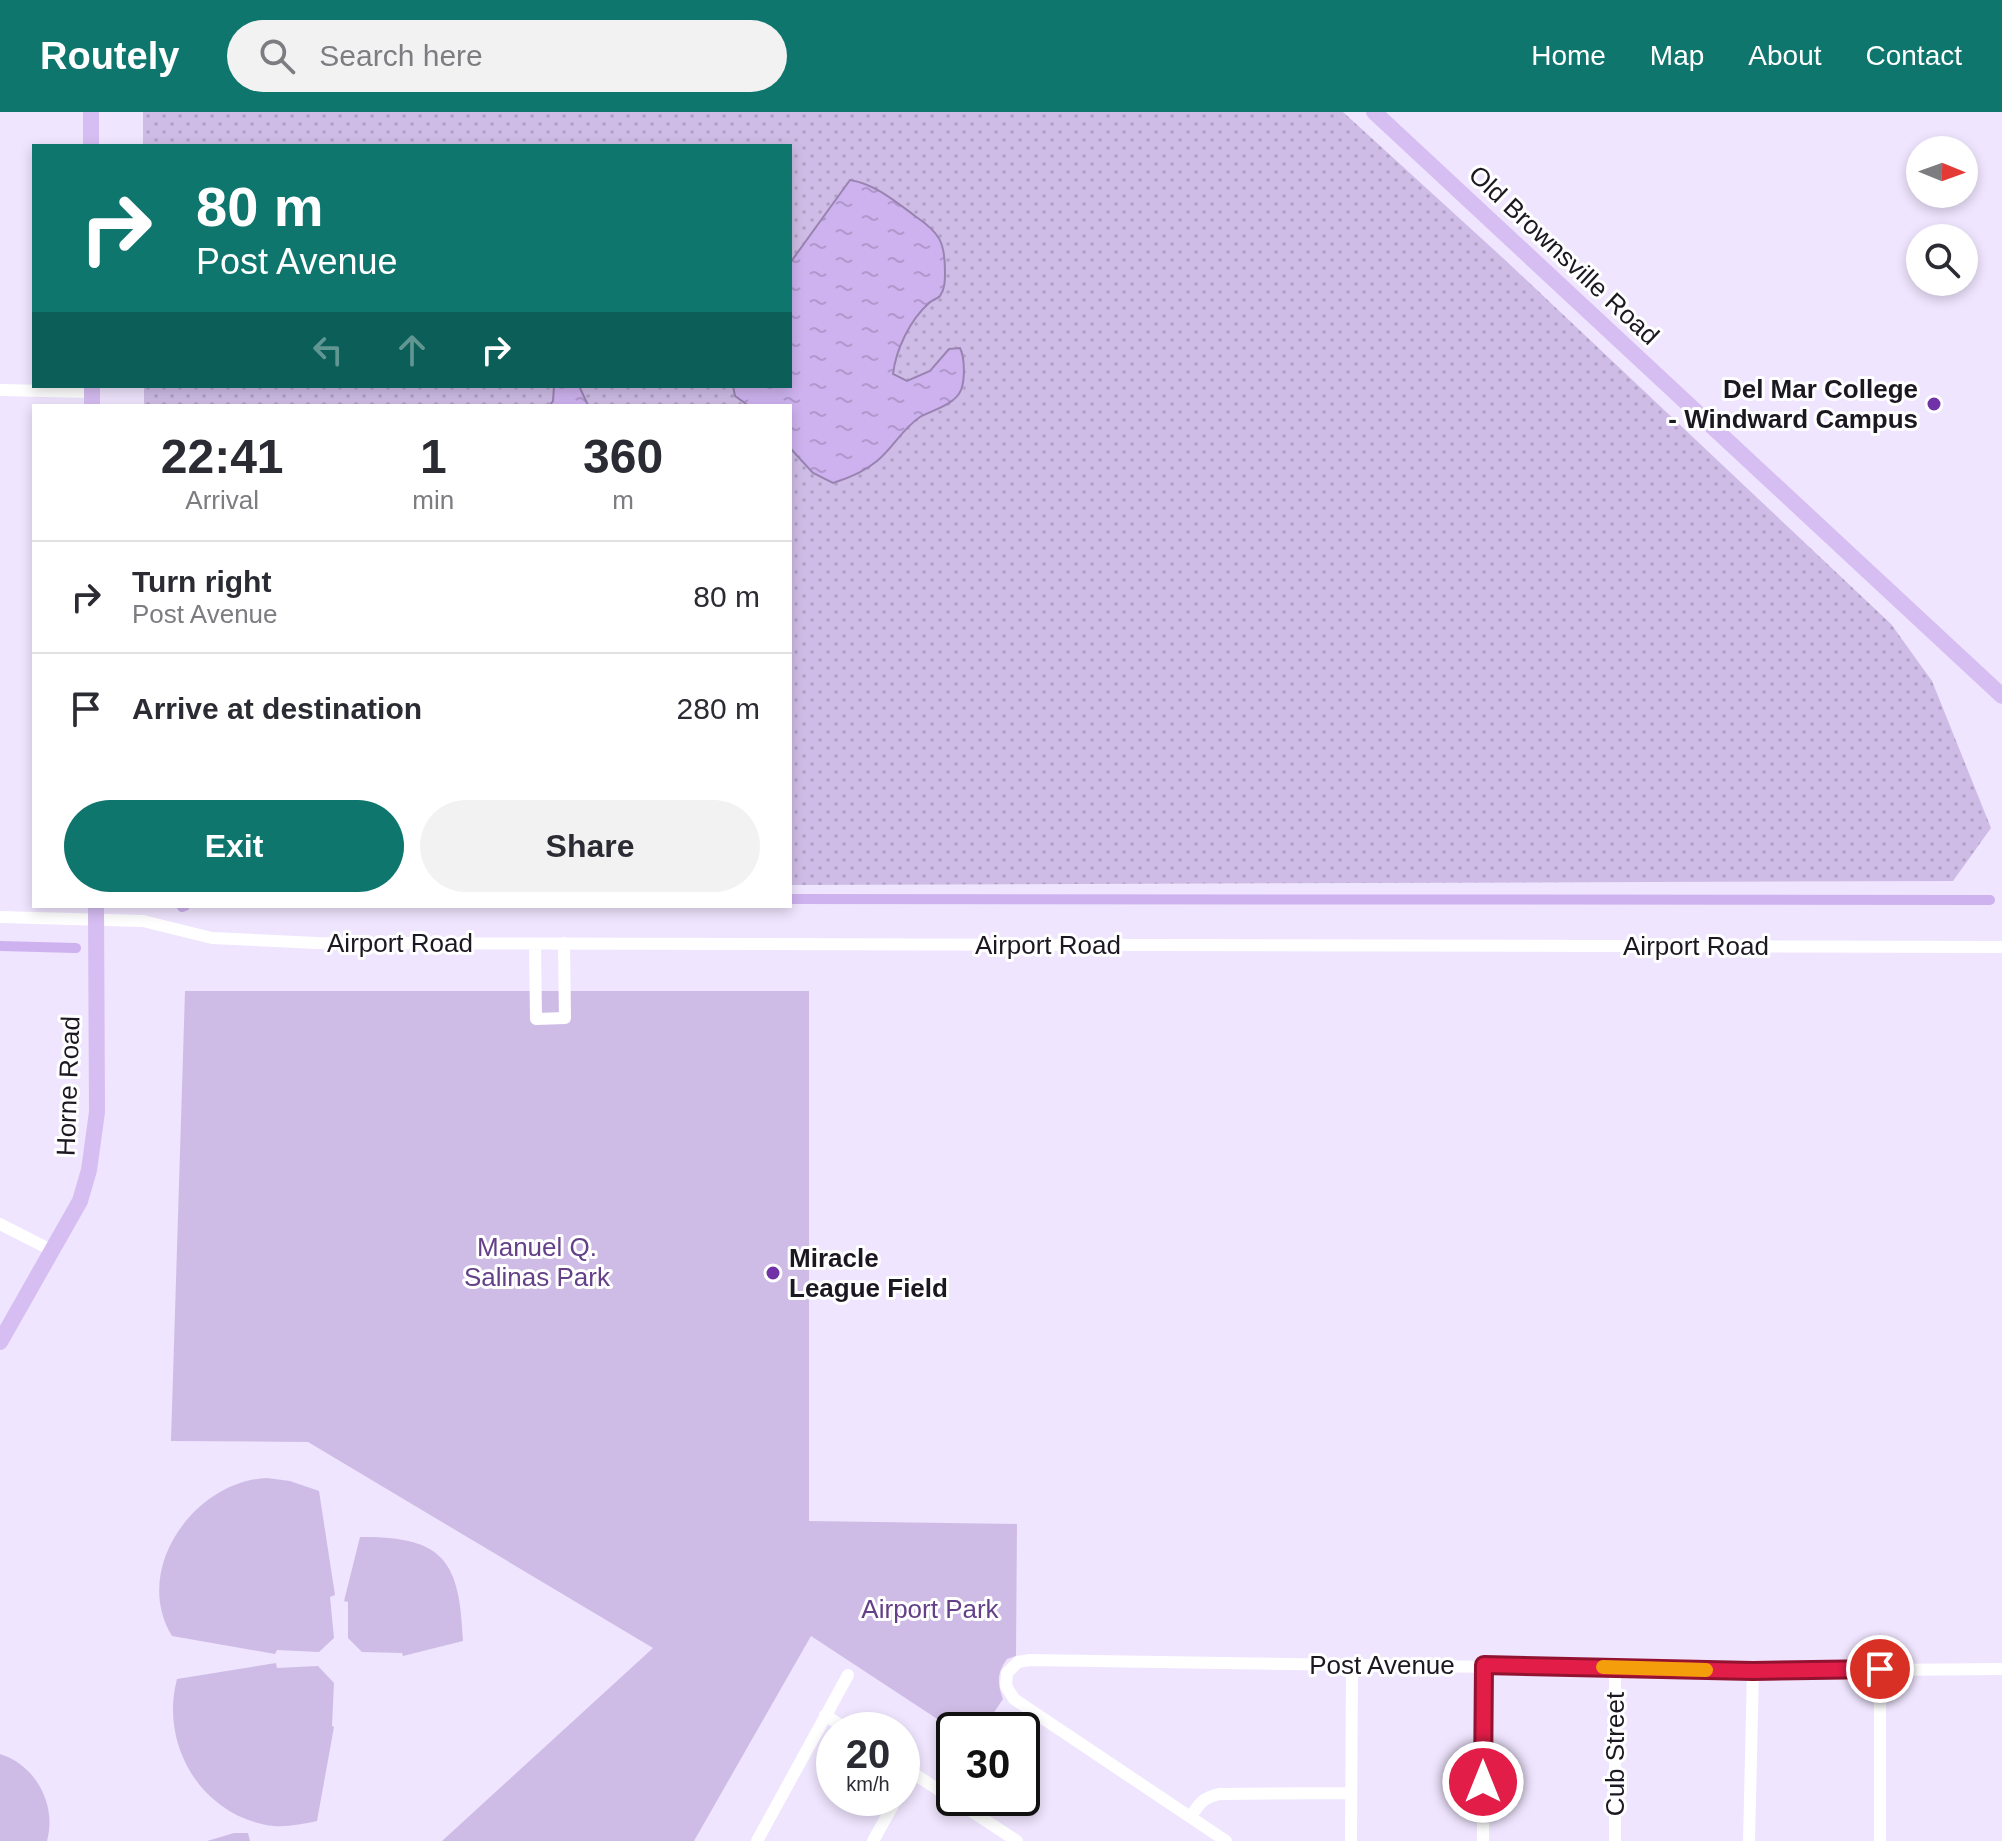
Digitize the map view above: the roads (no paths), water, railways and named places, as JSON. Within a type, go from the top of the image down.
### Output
[{"type":"main road","points":[[91,112],[91,144]]},
{"type":"main road","name":"Old Brownsville Road","points":[[1374,112],[2002,696]]},
{"type":"main road","name":"Horne Road","points":[[0,1342],[80,1201],[94,1144],[97,1112],[96,912]]},
{"type":"street","points":[[0,390],[92,395]]},
{"type":"street","name":"Airport Road","points":[[0,917],[96,912],[212,938],[252,942],[2002,947]]},
{"type":"street","points":[[535,944],[536,1019],[565,1018],[564,943]]},
{"type":"street","points":[[0,1224],[53,1251]]},
{"type":"street","name":"Post Avenue","points":[[1191,1817],[1014,1699],[1006,1686],[1007,1673],[1018,1662],[1030,1660],[1753,1671],[2002,1669]]},
{"type":"street","points":[[1351,1841],[1352,1665]]},
{"type":"street","points":[[1483,1841],[1484,1665]]},
{"type":"street","name":"Cub Street","points":[[1615,1668],[1615,1841]]},
{"type":"street","points":[[1880,1669],[1880,1841]]},
{"type":"street","points":[[1749,1841],[1753,1671]]},
{"type":"street","points":[[827,1712],[848,1675]]},
{"type":"street","points":[[757,1841],[816,1732]]},
{"type":"street","points":[[920,1779],[998,1836],[1017,1841]]},
{"type":"street","points":[[1226,1841],[1191,1817],[1200,1802],[1209,1796],[1351,1793]]},
{"type":"street","points":[[873,1841],[887,1816]]},
{"type":"water","points":[[850,180],[876,189],[923,222],[935,233],[944,253],[943,290],[910,326],[897,355],[893,374],[907,381],[930,371],[949,349],[960,348],[964,375],[961,390],[954,400],[914,422],[872,465],[833,483],[813,473],[792,450],[792,404],[746,404],[735,396],[733,388],[792,388],[792,260]]},
{"type":"water","points":[[554,388],[580,388],[588,404],[551,404]]},
{"type":"waterway","points":[[792,899],[1990,900]]},
{"type":"waterway","points":[[0,946],[76,948]]},
{"type":"place","name":"Del Mar College - Windward Campus","points":[[1934,404]]},
{"type":"place","name":"Miracle League Field","points":[[773,1273]]},
{"type":"park label","name":"Manuel Q. Salinas Park","points":[[537,1262]]},
{"type":"park label","name":"Airport Park","points":[[930,1609]]}]
